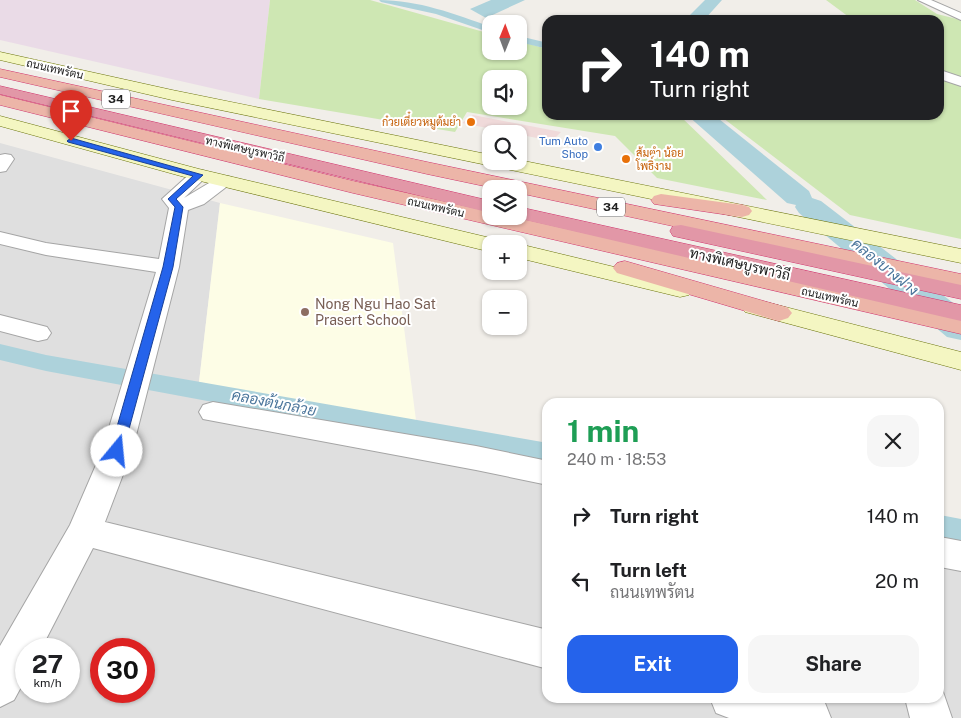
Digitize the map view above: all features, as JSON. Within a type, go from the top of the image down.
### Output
[{"type":"highway","name":"ถนนเทพรัตน","points":[[0,73],[427,168],[961,281]]},
{"type":"highway","name":"ทางพิเศษบูรพาวิถี","points":[[0,77],[482,188]]},
{"type":"highway","name":"ทางพิเศษบูรพาวิถี","points":[[0,90],[482,205]]},
{"type":"highway","name":"ถนนเทพรัตน","points":[[0,100],[353,188],[956,321]]},
{"type":"highway","points":[[427,168],[742,211]]},
{"type":"highway","points":[[353,188],[779,313]]},
{"type":"highway","name":"ทางพิเศษบูรพาวิถี","points":[[527,198],[961,292]]},
{"type":"highway","name":"ทางพิเศษบูรพาวิถี","points":[[527,215],[956,321]]},
{"type":"main road","name":"ถนนเทพรัตน","points":[[0,56],[172,95],[482,158]]},
{"type":"main road","name":"ถนนเทพรัตน","points":[[0,121],[199,175],[482,243]]},
{"type":"main road","name":"34","points":[[527,167],[961,256]]},
{"type":"main road","points":[[527,253],[779,313],[961,360]]},
{"type":"street","points":[[923,0],[961,17]]},
{"type":"street","points":[[936,6],[961,13]]},
{"type":"street","points":[[944,76],[961,82]]},
{"type":"street","points":[[179,207],[172,199],[199,175]]},
{"type":"street","points":[[179,207],[197,200],[225,181]]},
{"type":"street","points":[[0,686],[84,532],[117,451],[168,267],[179,207]]},
{"type":"street","points":[[0,238],[46,249],[168,267]]},
{"type":"street","points":[[0,323],[38,333]]},
{"type":"street","points":[[213,412],[476,458],[542,472]]},
{"type":"street","points":[[84,532],[542,648]]},
{"type":"street","points":[[944,553],[961,556]]},
{"type":"street","points":[[751,703],[810,718]]},
{"type":"street","points":[[927,703],[931,718]]},
{"type":"shaded area","points":[[0,0],[270,0],[259,99],[0,40]]},
{"type":"shaded area","points":[[473,115],[525,125],[482,125],[482,127],[462,123]]},
{"type":"shaded area","points":[[527,125],[561,132],[552,141],[527,136]]},
{"type":"shaded area","points":[[0,143],[220,203],[199,382],[542,454],[542,703],[944,703],[944,536],[961,540],[961,718],[0,718]]},
{"type":"shaded area","name":"Nong Ngu Hao Sat Prasert School","points":[[220,203],[393,243],[417,428],[199,382]]},
{"type":"green space","points":[[270,0],[370,0],[482,31],[482,60],[528,60],[528,44],[542,48],[542,120],[684,120],[767,200],[657,178],[615,136],[486,115],[527,115],[527,70],[482,70],[482,114],[467,112],[455,132],[259,99]]},
{"type":"green space","points":[[826,0],[915,0],[941,15],[846,15]]},
{"type":"green space","points":[[944,16],[961,20],[961,239],[850,215],[726,120],[944,120]]},
{"type":"water","points":[[491,0],[525,0],[492,15],[482,16],[470,9]]},
{"type":"waterway","points":[[384,0],[439,12],[482,27]]},
{"type":"waterway","points":[[699,15],[714,0]]},
{"type":"waterway","points":[[528,41],[542,45]]},
{"type":"waterway","name":"คลองบางฝาง","points":[[705,120],[798,197]]},
{"type":"waterway","name":"คลองบางฝาง","points":[[810,207],[961,328]]},
{"type":"waterway","name":"คลองต้นกล้วย","points":[[0,352],[46,363],[542,453]]},
{"type":"waterway","name":"คลองต้นกล้วย","points":[[944,529],[961,532]]},
{"type":"place","name":"ก๋วยเตี๋ยวหมูต้มยำ","points":[[471,122]]},
{"type":"place","name":"Tum Auto Shop","points":[[598,147]]},
{"type":"place","name":"ส้มตำ น้อย โพธิ์งาม","points":[[626,159]]},
{"type":"place","name":"Nong Ngu Hao Sat Prasert School","points":[[305,312]]},
{"type":"route","points":[[71,141],[199,175],[172,199],[179,207],[168,267],[117,451]]}]
